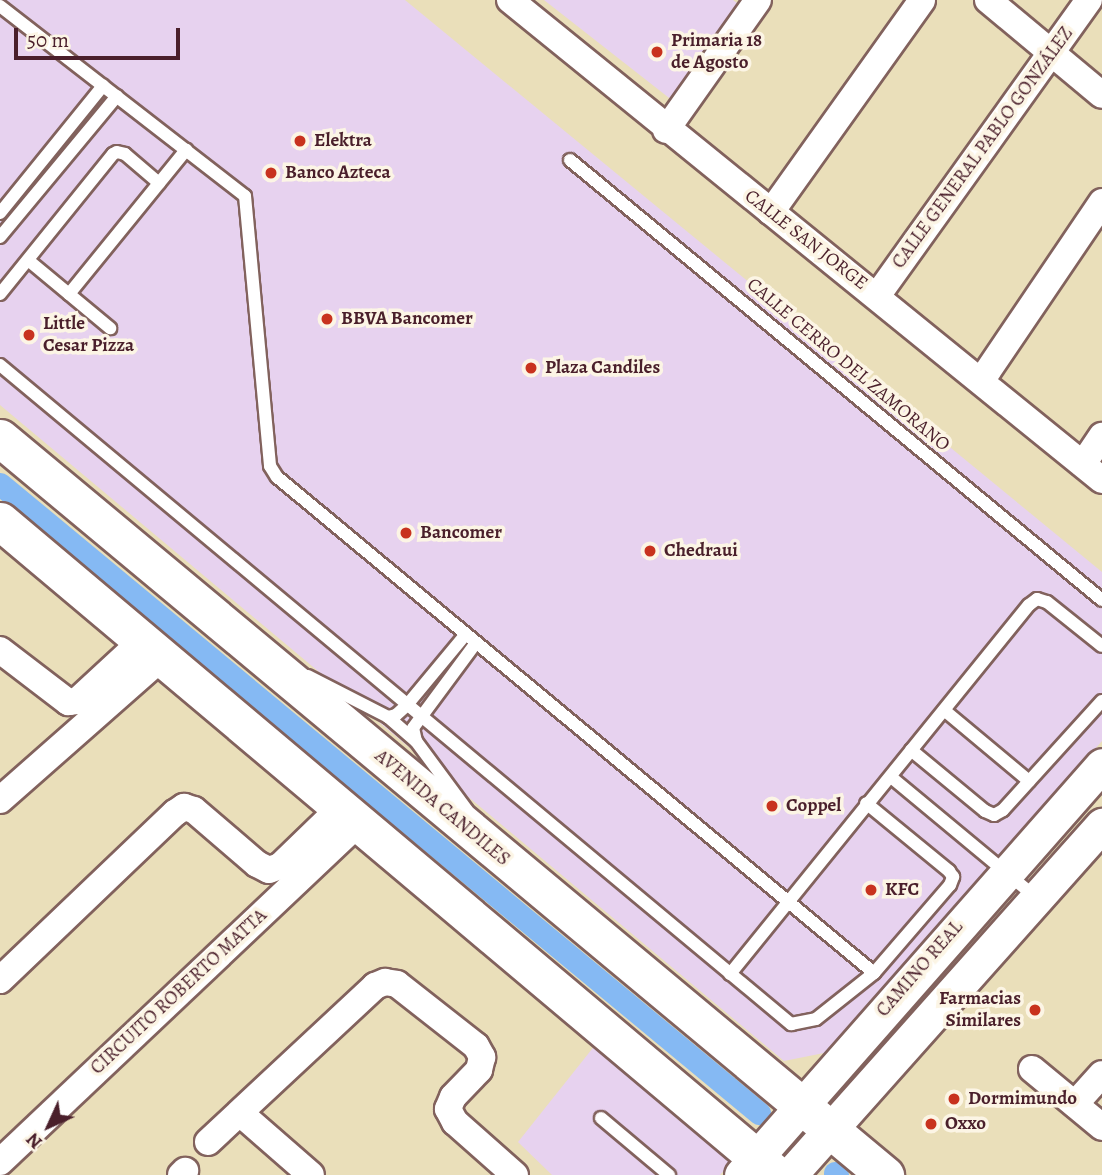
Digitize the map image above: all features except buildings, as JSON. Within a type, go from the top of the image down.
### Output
[{"type":"main road","name":"AVENIDA CANDILES","points":[[0,438],[483,842],[565,900],[690,1015],[885,1175]]},
{"type":"main road","points":[[0,521],[349,815],[758,1169]]},
{"type":"street","name":"CALLE SAN JORGE","points":[[510,0],[666,130],[877,296],[1092,472]]},
{"type":"street","points":[[666,130],[758,0]]},
{"type":"street","points":[[771,212],[922,0]]},
{"type":"street","points":[[988,0],[1102,95]]},
{"type":"street","name":"CALLE GENERAL PABLO GONZÁLEZ","points":[[877,296],[1089,0]]},
{"type":"street","points":[[981,381],[1102,202]]},
{"type":"street","points":[[1092,472],[1102,436]]},
{"type":"street","points":[[0,650],[68,702],[77,701],[152,649]]},
{"type":"street","points":[[0,800],[152,649]]},
{"type":"street","name":"CAMINO REAL","points":[[758,1169],[801,1105],[1102,765]]},
{"type":"street","points":[[0,980],[184,807],[194,810],[257,864],[270,870],[280,866],[349,815]]},
{"type":"street","name":"CIRCUITO ROBERTO MATTA","points":[[0,1162],[349,815]]},
{"type":"street","name":"CAMINO REAL","points":[[790,1175],[1102,825]]},
{"type":"street","points":[[208,1142],[375,986],[385,982],[397,984],[476,1046],[482,1057],[479,1070],[453,1097],[448,1109],[455,1122],[515,1175]]},
{"type":"street","points":[[1032,1069],[1102,1126]]},
{"type":"street","points":[[1075,1104],[1102,1074]]},
{"type":"street","points":[[240,1113],[311,1175]]},
{"type":"lane","points":[[0,6],[242,193],[246,200],[272,471],[874,973]]},
{"type":"lane","points":[[0,213],[103,86]]},
{"type":"lane","points":[[0,237],[117,96]]},
{"type":"lane","points":[[69,294],[186,150]]},
{"type":"lane","points":[[0,294],[113,154],[125,154],[159,183]]},
{"type":"lane","name":"CALLE CERRO DEL ZAMORANO","points":[[570,160],[1102,600]]},
{"type":"lane","points":[[28,260],[110,328]]},
{"type":"lane","points":[[0,365],[791,1024],[816,1019],[874,973],[950,885],[953,877],[866,803]]},
{"type":"lane","points":[[730,974],[866,803],[891,777],[943,710],[1037,599],[1047,602],[1102,646]]},
{"type":"lane","points":[[388,717],[396,715],[407,705],[466,634]]},
{"type":"lane","points":[[416,741],[413,728],[420,716],[476,643]]},
{"type":"lane","points":[[254,650],[351,696],[388,717],[416,741],[463,801],[483,842]]},
{"type":"lane","points":[[911,750],[985,811],[994,815],[1003,810],[1102,701]]},
{"type":"lane","points":[[943,710],[1029,781]]},
{"type":"lane","points":[[891,777],[1037,898]]},
{"type":"lane","points":[[676,981],[690,1015]]},
{"type":"lane","points":[[601,1118],[669,1175]]},
{"type":"shaded area","points":[[0,0],[405,0],[1102,572],[1102,741],[829,1052],[784,1061],[0,405]]},
{"type":"shaded area","name":"Primaria 18 de Agosto","points":[[544,0],[733,0],[737,3],[673,101]]},
{"type":"shaded area","points":[[596,1044],[735,1158],[720,1175],[552,1175],[518,1142]]},
{"type":"waterway","points":[[0,484],[759,1113]]},
{"type":"place","name":"Primaria 18 de Agosto","points":[[657,52]]},
{"type":"place","name":"Elektra","points":[[300,141]]},
{"type":"place","name":"Banco Azteca","points":[[271,173]]},
{"type":"place","name":"BBVA Bancomer","points":[[327,319]]},
{"type":"place","name":"Little Cesar Pizza","points":[[29,335]]},
{"type":"place","name":"Plaza Candiles","points":[[531,368]]},
{"type":"place","name":"Bancomer","points":[[406,533]]},
{"type":"place","name":"Chedraui","points":[[650,551]]},
{"type":"place","name":"Coppel","points":[[772,806]]},
{"type":"place","name":"KFC","points":[[871,890]]},
{"type":"place","name":"Farmacias Similares","points":[[1035,1010]]},
{"type":"place","name":"Dormimundo","points":[[954,1099]]},
{"type":"place","name":"Oxxo","points":[[931,1124]]}]
